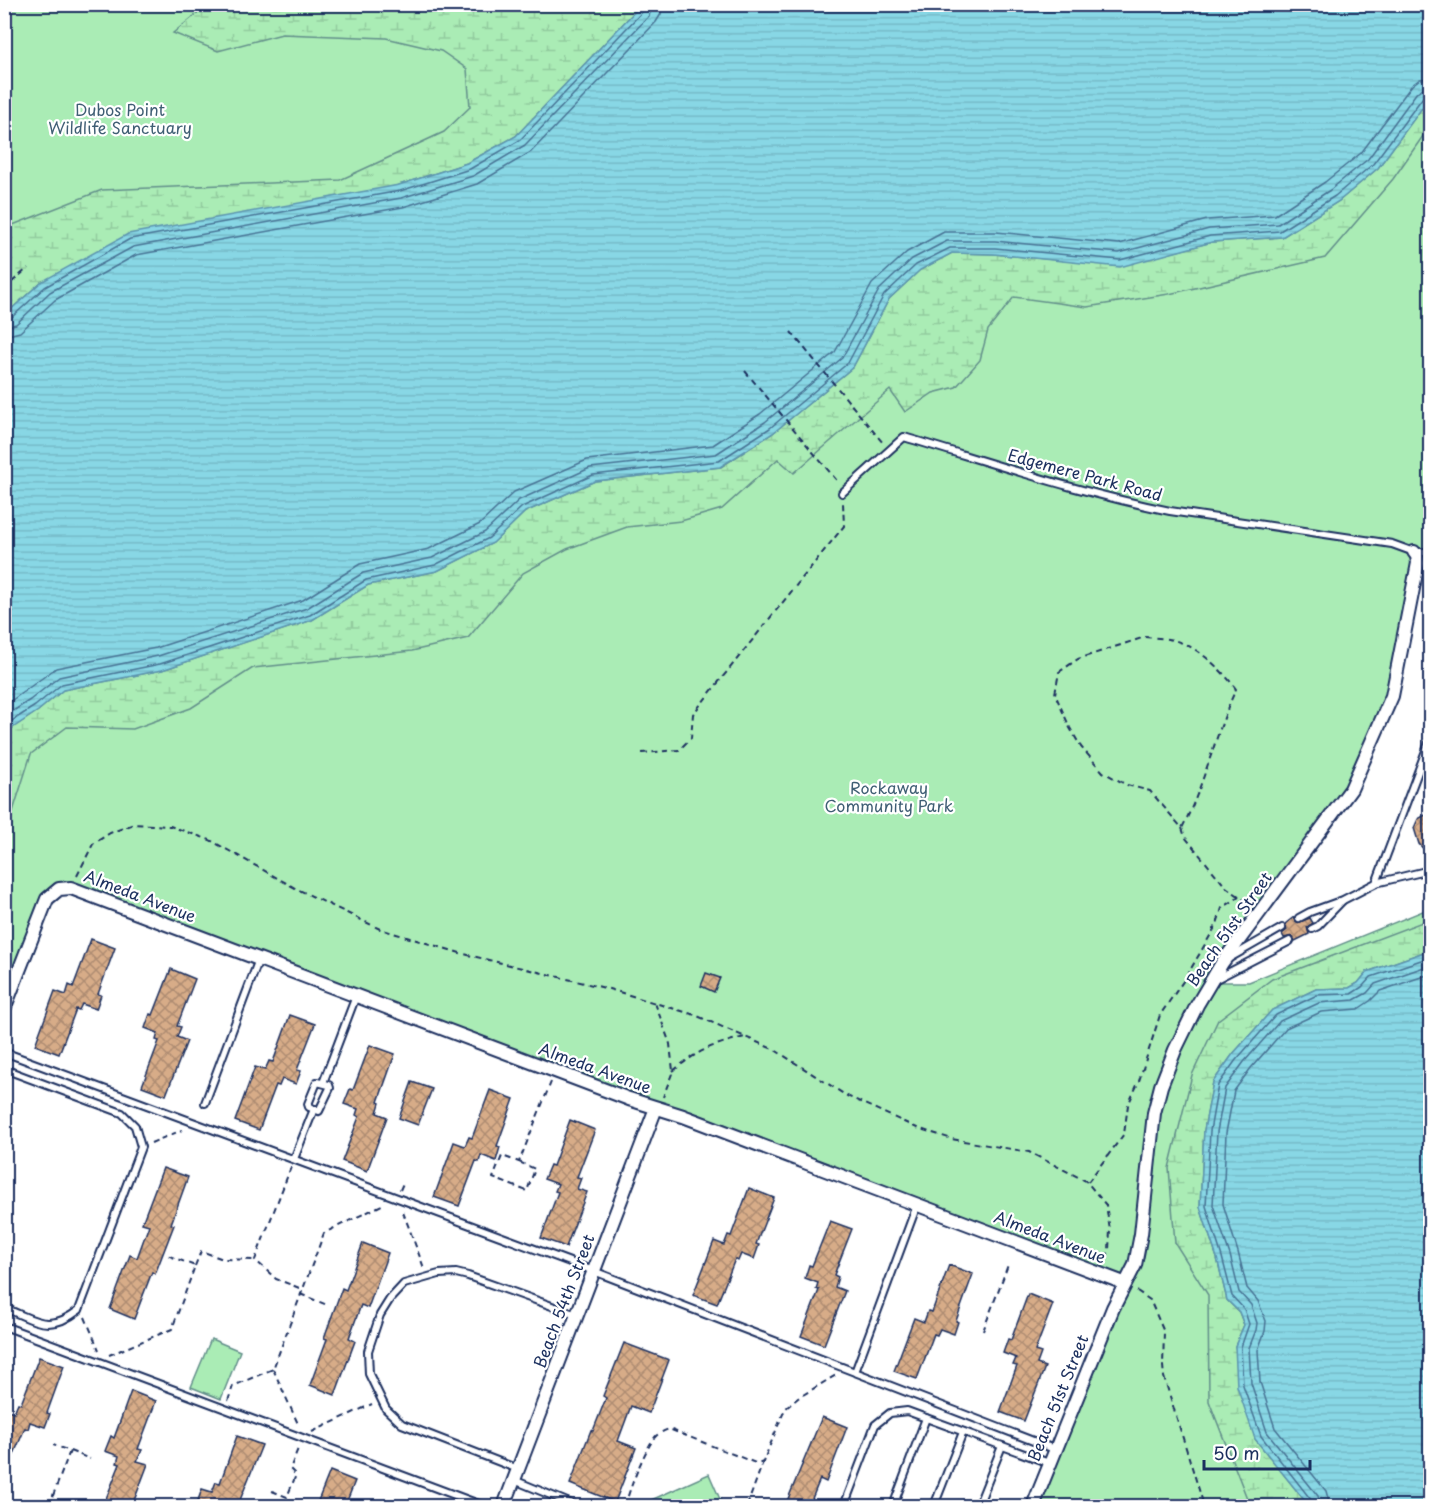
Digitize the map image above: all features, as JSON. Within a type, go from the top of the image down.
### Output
[{"type":"street","name":"Beach 51st Street","points":[[1032,1506],[1124,1283],[1135,1265],[1141,1234],[1151,1130],[1157,1098],[1175,1050],[1221,963],[1347,797],[1392,696],[1418,563],[1414,552]]},
{"type":"street","name":"Almeda Avenue","points":[[4,1009],[45,903],[54,892],[71,888],[555,1071],[684,1116],[1124,1283]]},
{"type":"street","name":"Beach 54th Street","points":[[504,1506],[656,1108]]},
{"type":"lane","name":"Edgemere Park Road","points":[[844,492],[904,437],[1095,494],[1140,505],[1392,544],[1414,552]]},
{"type":"lane","points":[[1414,552],[1431,552]]},
{"type":"lane","points":[[1376,883],[1431,740]]},
{"type":"lane","points":[[1299,918],[1343,900],[1376,883],[1431,870]]},
{"type":"lane","points":[[1312,929],[1318,926],[1343,900]]},
{"type":"lane","points":[[1221,963],[1282,928]]},
{"type":"lane","points":[[1210,982],[1290,941]]},
{"type":"lane","points":[[205,1103],[259,959]]},
{"type":"lane","points":[[323,1083],[357,996]]},
{"type":"lane","points":[[4,1052],[593,1271],[1054,1449]]},
{"type":"lane","points":[[4,1069],[122,1113],[135,1126],[141,1147],[78,1310],[58,1323],[46,1324],[4,1308]]},
{"type":"lane","points":[[316,1082],[323,1083],[329,1085],[330,1088],[319,1111],[308,1106],[316,1082]]},
{"type":"lane","points":[[294,1159],[314,1109]]},
{"type":"lane","points":[[855,1372],[917,1205]]},
{"type":"lane","points":[[577,1315],[468,1276],[456,1273],[427,1276],[404,1284],[390,1299],[376,1324],[368,1351],[369,1374],[381,1400],[386,1409],[402,1424],[516,1474],[577,1506]]},
{"type":"lane","points":[[4,1326],[484,1506]]},
{"type":"lane","points":[[844,1506],[875,1425],[890,1413],[907,1411],[1049,1463]]},
{"type":"lane","points":[[892,1506],[926,1418]]},
{"type":"lane","points":[[934,1506],[963,1432]]},
{"type":"lane","points":[[978,1506],[1002,1446]]},
{"type":"path","points":[[4,289],[28,268]]},
{"type":"path","points":[[791,332],[890,450]]},
{"type":"path","points":[[642,753],[678,750],[691,738],[693,714],[844,526],[844,492],[745,371]]},
{"type":"path","points":[[1182,828],[1191,810],[1236,690],[1220,668],[1175,640],[1145,637],[1078,659],[1059,672],[1055,694],[1081,747],[1103,772],[1127,785],[1149,791],[1182,828],[1185,837],[1226,887],[1260,911]]},
{"type":"path","points":[[71,888],[93,844],[134,824],[170,826],[210,840],[295,888],[380,929],[460,953],[572,979],[695,1016],[775,1050],[847,1096],[917,1128],[952,1139],[1029,1152],[1063,1168],[1088,1183],[1106,1205],[1110,1230],[1109,1250],[1105,1263]]},
{"type":"path","points":[[1088,1183],[1124,1134],[1128,1105],[1139,1081],[1160,1016],[1217,924],[1222,908],[1239,897]]},
{"type":"path","points":[[655,1003],[670,1044],[673,1071],[664,1095],[656,1108]]},
{"type":"path","points":[[673,1071],[694,1053],[745,1037]]},
{"type":"path","points":[[519,1162],[555,1071]]},
{"type":"path","points":[[141,1147],[186,1128],[190,1121]]},
{"type":"path","points":[[502,1156],[519,1162],[535,1169],[526,1191],[494,1178],[502,1156]]},
{"type":"path","points":[[255,1260],[294,1159]]},
{"type":"path","points":[[272,1491],[287,1497],[296,1475],[290,1469],[302,1438],[300,1427],[273,1369],[324,1233],[397,1198],[427,1276]]},
{"type":"path","points":[[78,1310],[87,1319],[99,1350],[101,1362],[110,1355],[172,1329],[201,1251],[223,1259],[255,1260],[276,1279],[302,1289]]},
{"type":"path","points":[[167,1255],[195,1266]]},
{"type":"path","points":[[983,1331],[1008,1266]]},
{"type":"path","points":[[1124,1283],[1150,1300],[1164,1332],[1164,1377],[1204,1506]]},
{"type":"path","points":[[300,1294],[327,1305]]},
{"type":"path","points":[[225,1409],[233,1386],[273,1369]]},
{"type":"path","points":[[747,1506],[785,1409],[798,1398],[846,1369]]},
{"type":"path","points":[[302,1438],[381,1400]]},
{"type":"path","points":[[625,1506],[649,1446],[657,1434],[669,1429],[758,1464],[763,1462]]},
{"type":"path","points":[[53,1444],[90,1459]]},
{"type":"path","points":[[49,1506],[70,1451]]},
{"type":"green space","name":"Dubos Point Wildlife Sanctuary","points":[[5,5],[641,5],[516,136],[41,282],[5,315]]},
{"type":"green space","points":[[208,5],[641,5],[516,136],[467,163],[399,185],[41,282],[5,315],[5,228],[102,190],[340,180],[444,132],[470,107],[467,69],[441,51],[386,38],[282,34],[218,51],[173,33]]},
{"type":"green space","name":"Rockaway Community Park","points":[[1430,97],[1430,556],[1415,552],[1392,696],[1351,789],[1211,982],[1249,982],[1430,908],[1430,950],[1367,972],[1255,1439],[1309,1506],[1033,1506],[1124,1284],[71,888],[54,892],[5,1009],[5,733],[889,299],[1378,168]]},
{"type":"green space","points":[[1430,97],[1430,126],[1393,179],[1325,258],[1169,294],[1087,307],[1014,297],[988,330],[980,360],[956,387],[933,393],[905,412],[890,390],[794,473],[778,459],[722,509],[681,521],[627,527],[567,549],[523,573],[468,638],[412,651],[253,668],[191,708],[133,729],[67,727],[31,754],[9,824],[5,828],[5,733],[38,711],[63,690],[162,670],[312,620],[368,585],[437,571],[493,543],[525,512],[595,481],[721,467],[773,433],[853,367],[889,299],[920,270],[952,253],[994,254],[1120,266],[1212,242],[1282,237],[1339,201],[1378,168]]},
{"type":"green space","points":[[1430,919],[1430,950],[1367,972],[1358,983],[1349,988],[1316,989],[1272,1010],[1233,1054],[1213,1082],[1204,1130],[1200,1207],[1217,1258],[1227,1300],[1239,1312],[1244,1325],[1235,1346],[1255,1439],[1309,1506],[1250,1506],[1209,1401],[1208,1295],[1175,1243],[1169,1168],[1192,1075],[1218,1020],[1272,979]]},
{"type":"green space","points":[[211,1339],[240,1351],[221,1399],[191,1387]]},
{"type":"green space","points":[[709,1474],[723,1506],[638,1506]]},
{"type":"water","points":[[641,5],[1430,5],[1430,97],[1378,168],[1339,201],[1282,237],[1212,242],[1120,267],[994,254],[952,253],[920,270],[889,299],[853,367],[773,433],[720,467],[595,481],[525,512],[493,543],[437,571],[368,585],[312,620],[162,670],[63,690],[38,711],[5,733],[5,315],[41,282],[128,234],[399,185],[467,163],[516,136]]},
{"type":"water","points":[[1430,950],[1430,1506],[1309,1506],[1255,1439],[1237,1386],[1235,1346],[1244,1325],[1239,1312],[1227,1300],[1217,1258],[1200,1207],[1204,1130],[1213,1082],[1233,1054],[1272,1010],[1316,989],[1349,988],[1358,983],[1367,972]]},
{"type":"building","points":[[1431,812],[1431,857],[1419,844],[1414,828],[1418,819]]},
{"type":"building","points":[[1294,917],[1297,923],[1310,918],[1313,923],[1307,927],[1309,934],[1295,941],[1292,936],[1284,938],[1282,934],[1287,930],[1285,924]]},
{"type":"building","points":[[91,939],[115,948],[98,994],[101,995],[96,1009],[82,1004],[79,1010],[76,1009],[59,1054],[35,1045],[55,991],[66,995],[69,985],[73,987]]},
{"type":"building","points":[[171,969],[195,979],[177,1026],[181,1027],[177,1037],[187,1041],[166,1095],[142,1086],[159,1041],[156,1040],[158,1033],[145,1028],[150,1014],[153,1015]]},
{"type":"building","points":[[706,973],[720,978],[714,992],[701,986]]},
{"type":"building","points":[[290,1015],[315,1024],[297,1070],[301,1071],[296,1084],[282,1079],[279,1086],[276,1085],[259,1130],[235,1121],[255,1067],[265,1070],[269,1061],[273,1062]]},
{"type":"building","points":[[370,1045],[395,1054],[378,1102],[380,1103],[377,1113],[387,1117],[367,1171],[342,1161],[359,1117],[356,1115],[358,1109],[344,1104],[350,1089],[353,1090]]},
{"type":"building","points":[[412,1082],[432,1089],[418,1125],[399,1118]]},
{"type":"building","points":[[490,1090],[514,1099],[497,1146],[500,1147],[496,1161],[481,1155],[479,1162],[476,1161],[459,1206],[434,1197],[454,1142],[465,1146],[469,1137],[472,1138]]},
{"type":"building","points":[[570,1120],[595,1130],[577,1177],[581,1178],[577,1189],[587,1192],[566,1247],[541,1238],[558,1192],[555,1191],[558,1184],[544,1179],[550,1165],[553,1166]]},
{"type":"building","points":[[163,1168],[188,1177],[171,1224],[174,1225],[155,1274],[152,1272],[134,1319],[110,1309],[130,1255],[137,1258],[149,1225],[142,1223]]},
{"type":"building","points":[[749,1188],[774,1198],[756,1244],[759,1245],[754,1259],[741,1254],[738,1261],[735,1259],[717,1304],[693,1295],[714,1241],[724,1245],[728,1235],[731,1236]]},
{"type":"building","points":[[830,1221],[852,1229],[834,1275],[838,1277],[835,1287],[845,1291],[824,1345],[801,1336],[819,1290],[816,1289],[818,1283],[805,1278]]},
{"type":"building","points":[[363,1243],[388,1253],[368,1308],[361,1305],[349,1338],[355,1341],[335,1395],[310,1385],[342,1288],[346,1290]]},
{"type":"building","points":[[949,1265],[973,1274],[956,1321],[958,1322],[954,1334],[940,1329],[937,1335],[934,1334],[917,1379],[894,1371],[914,1318],[924,1322],[928,1311],[932,1312]]},
{"type":"building","points":[[1028,1294],[1053,1304],[1035,1351],[1041,1353],[1037,1364],[1045,1367],[1024,1421],[1000,1412],[1017,1366],[1013,1365],[1016,1358],[1003,1353],[1008,1339],[1011,1340]]},
{"type":"building","points":[[624,1343],[669,1360],[649,1413],[631,1406],[618,1441],[636,1448],[615,1502],[570,1484],[606,1398],[603,1396]]},
{"type":"building","points":[[39,1357],[64,1366],[47,1413],[50,1414],[45,1427],[30,1422],[28,1429],[25,1428],[4,1478],[4,1409],[14,1412],[18,1403],[21,1404]]},
{"type":"building","points":[[131,1391],[156,1401],[138,1449],[142,1450],[137,1461],[148,1464],[132,1506],[103,1506],[120,1464],[117,1463],[119,1456],[105,1451],[111,1436],[114,1438]]},
{"type":"building","points":[[822,1417],[847,1427],[826,1482],[820,1479],[809,1506],[785,1506]]},
{"type":"building","points":[[237,1436],[262,1445],[238,1505],[226,1500],[224,1506],[196,1506],[202,1489],[212,1492],[216,1482],[220,1483]]},
{"type":"building","points":[[330,1471],[355,1481],[345,1506],[316,1506]]}]
